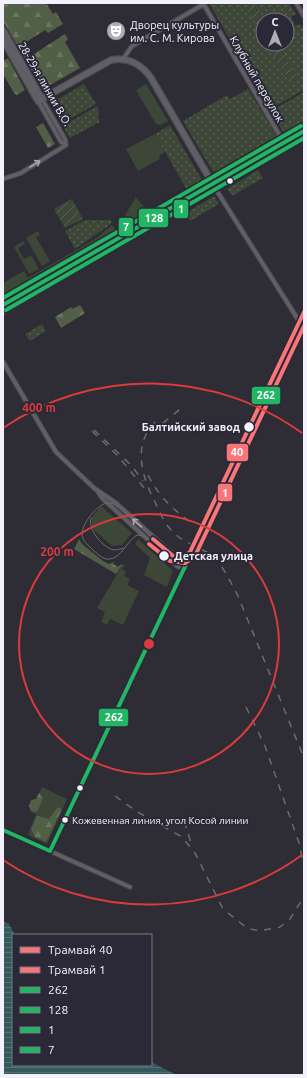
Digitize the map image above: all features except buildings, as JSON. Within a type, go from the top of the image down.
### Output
[{"type":"main road","name":"28-29-я линии В.О.","points":[[3,30],[40,100]]},
{"type":"main road","name":"28-29-я линии В.О.","points":[[3,40],[40,100]]},
{"type":"main road","points":[[40,100],[105,62],[123,59],[138,64],[146,72],[214,186]]},
{"type":"main road","points":[[3,311],[304,131]]},
{"type":"main road","points":[[3,305],[304,137]]},
{"type":"street","points":[[296,3],[304,16]]},
{"type":"street","points":[[123,59],[132,46],[204,4]]},
{"type":"street","name":"Клубный переулок","points":[[204,4],[284,143]]},
{"type":"street","name":"28-29-я линии В.О.","points":[[3,179],[21,173],[66,145],[65,139],[40,100]]},
{"type":"street","points":[[214,186],[304,329]]},
{"type":"street","points":[[50,851],[304,316]]},
{"type":"street","points":[[3,362],[56,452],[105,498],[116,503],[179,560],[184,570]]},
{"type":"street","points":[[3,830],[130,887]]},
{"type":"shaded area","points":[[209,3],[289,3],[295,12],[255,12],[255,52],[295,52],[295,24],[296,26],[300,24],[302,27],[304,26],[304,90],[270,109]]},
{"type":"shaded area","points":[[256,5],[260,12],[255,12],[255,24],[247,10]]},
{"type":"shaded area","points":[[272,52],[283,52],[299,79],[290,84]]},
{"type":"shaded area","points":[[84,84],[96,104],[62,124],[51,103]]},
{"type":"shaded area","points":[[146,84],[168,121],[160,125],[156,124],[136,90]]},
{"type":"shaded area","points":[[248,89],[278,138],[215,175],[183,121],[227,95],[230,99]]},
{"type":"shaded area","points":[[304,92],[304,122],[284,134],[271,111]]},
{"type":"shaded area","points":[[97,106],[99,110],[98,116],[100,122],[70,138],[63,126]]},
{"type":"shaded area","points":[[170,125],[203,182],[187,190],[155,134]]},
{"type":"shaded area","points":[[155,134],[165,152],[159,156],[160,159],[138,171],[126,149]]},
{"type":"shaded area","points":[[258,170],[263,178],[232,196],[227,189]]},
{"type":"shaded area","points":[[214,196],[219,204],[190,221],[186,213]]},
{"type":"shaded area","points":[[136,197],[148,212],[129,223],[125,215]]},
{"type":"shaded area","points":[[72,199],[83,219],[65,228],[54,209]]},
{"type":"shaded area","points":[[85,220],[111,220],[111,224],[75,249],[65,231]]},
{"type":"shaded area","points":[[112,225],[116,231],[3,297],[3,283],[24,271],[28,278],[95,239]]},
{"type":"shaded area","points":[[38,231],[40,235],[36,237],[50,261],[42,266],[26,238]]},
{"type":"shaded area","points":[[23,241],[25,244],[18,248],[24,259],[31,255],[39,269],[29,274],[14,247]]},
{"type":"shaded area","points":[[42,324],[46,331],[30,341],[25,334]]},
{"type":"shaded area","points":[[101,506],[132,533],[122,545],[112,546],[93,529],[91,518]]},
{"type":"shaded area","points":[[138,539],[173,571],[167,587],[144,575],[150,558],[135,544]]},
{"type":"shaded area","points":[[123,564],[125,565],[122,569],[126,572],[124,576],[130,579],[127,585],[139,591],[123,625],[110,619],[107,625],[101,622],[105,612],[97,608]]},
{"type":"shaded area","points":[[42,787],[67,799],[47,844],[28,835],[36,814],[31,812]]},
{"type":"shaded area","points":[[3,921],[9,924],[14,934],[12,934],[12,1066],[152,1066],[152,1062],[177,1075],[3,1075]]},
{"type":"green space","points":[[3,3],[46,3],[53,14],[56,12],[63,24],[48,33],[45,30],[23,44],[31,56],[65,34],[68,39],[65,42],[80,68],[45,88],[42,88],[3,21]]},
{"type":"green space","points":[[8,58],[25,90],[17,95],[14,93],[3,74],[3,61]]},
{"type":"green space","points":[[43,123],[55,144],[48,148],[36,127]]},
{"type":"green space","points":[[80,305],[85,313],[61,328],[55,317],[71,307],[72,309]]},
{"type":"green space","points":[[79,539],[82,544],[103,561],[109,564],[114,562],[113,564],[118,567],[121,564],[122,565],[116,574],[74,549]]},
{"type":"green space","points":[[39,793],[43,798],[37,812],[31,811],[29,806],[31,800],[36,799]]},
{"type":"green space","points":[[57,808],[61,808],[61,811],[46,842],[35,837],[31,829],[37,816],[49,819]]},
{"type":"tram line","name":"40","points":[[153,539],[173,556],[184,557],[190,552],[304,312]]},
{"type":"tram line","name":"1","points":[[149,544],[170,561],[185,563],[195,556],[304,326]]},
{"type":"tram line","points":[[153,539],[127,514],[111,503],[102,505],[92,513],[85,524],[82,534],[84,541],[105,559],[110,559],[117,556],[137,535],[145,536],[166,554]]},
{"type":"tram line","points":[[91,518],[91,527],[105,546],[114,550],[124,548]]},
{"type":"railway","points":[[152,432],[184,406]]},
{"type":"railway","points":[[155,422],[143,441],[141,451],[143,472],[150,492],[163,519],[171,530],[184,541],[207,552],[216,559],[225,572],[238,596],[304,758]]},
{"type":"railway","points":[[94,430],[131,465],[143,481]]},
{"type":"railway","points":[[92,431],[118,456],[145,489]]},
{"type":"railway","points":[[148,475],[156,489],[166,501],[189,521]]},
{"type":"railway","points":[[246,707],[265,746],[299,843],[304,867]]},
{"type":"railway","points":[[115,796],[136,811],[182,837],[195,853],[223,909],[247,928],[259,931],[280,927],[290,919],[303,898]]},
{"type":"railway","points":[[184,821],[192,846]]},
{"type":"transit line","name":"7","points":[[3,298],[301,126]]},
{"type":"transit line","name":"128","points":[[3,305],[304,131]]},
{"type":"transit line","name":"1","points":[[6,310],[304,138]]},
{"type":"transit line","name":"262","points":[[50,851],[304,316]]},
{"type":"transit line","name":"262","points":[[3,830],[50,851]]},
{"type":"place","name":"Дворец культуры им. С. М. Кирова","points":[[116,31]]},
{"type":"place","name":"Балтийский завод","points":[[249,427]]},
{"type":"place","name":"Детская улица","points":[[164,556]]},
{"type":"place","name":"Кожевенная линия, угол Косой линии","points":[[65,820]]}]
